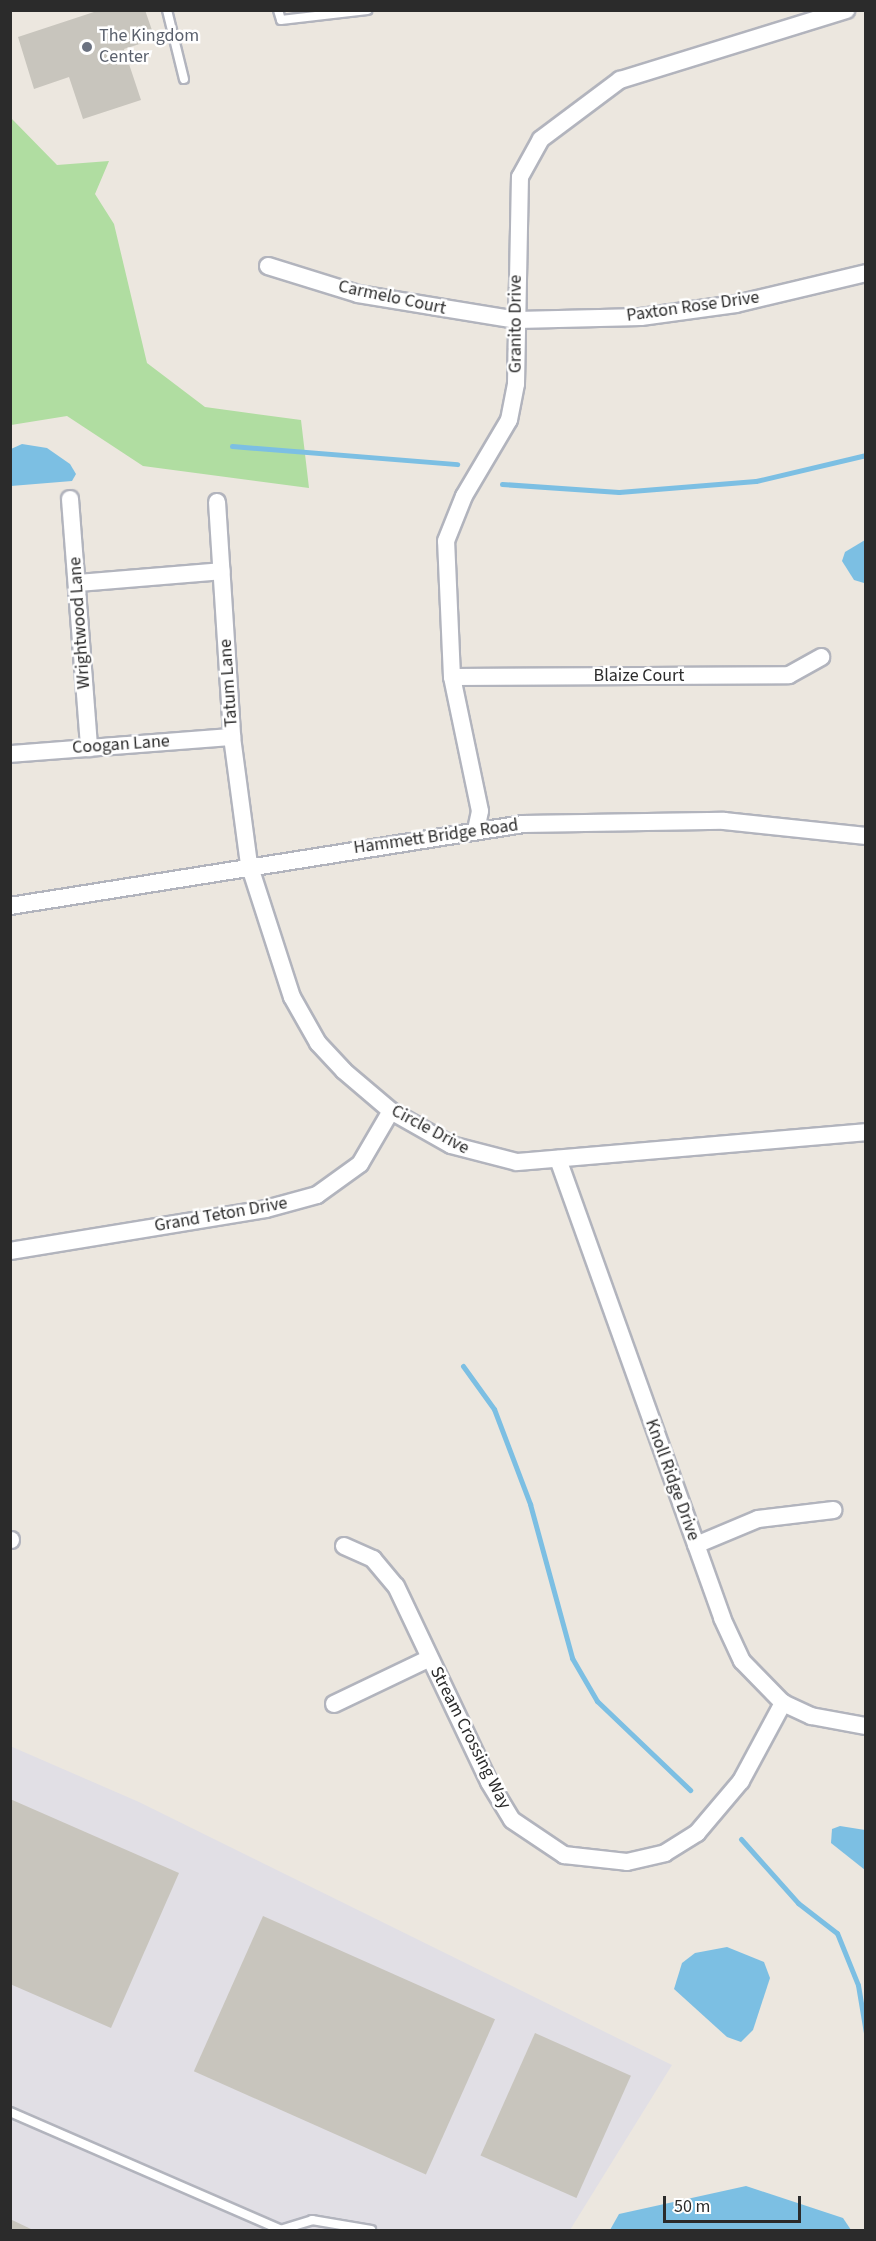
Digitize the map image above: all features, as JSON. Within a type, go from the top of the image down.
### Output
[{"type":"street","name":"Granito Drive","points":[[476,830],[480,811],[452,677],[446,541],[464,496],[509,420],[517,320],[520,177],[541,139],[578,106],[620,80],[846,10]]},
{"type":"street","name":"Carmelo Court","points":[[268,266],[358,294],[517,320]]},
{"type":"street","name":"Paxton Rose Drive","points":[[517,320],[641,317],[736,304],[866,273]]},
{"type":"street","name":"Wrightwood Lane","points":[[70,499],[89,748]]},
{"type":"street","name":"Tatum Lane","points":[[217,502],[232,737],[249,864]]},
{"type":"street","points":[[78,583],[222,571]]},
{"type":"street","name":"Blaize Court","points":[[452,677],[789,675],[821,657]]},
{"type":"street","name":"Coogan Lane","points":[[10,754],[232,737]]},
{"type":"street","name":"Hammett Bridge Road","points":[[10,906],[249,864],[476,830],[658,819],[865,838]]},
{"type":"street","name":"Circle Drive","points":[[249,864],[303,1020],[333,1060],[391,1111],[479,1156],[517,1162],[866,1132]]},
{"type":"street","name":"Grand Teton Drive","points":[[10,1251],[298,1202],[334,1187],[360,1164],[391,1111]]},
{"type":"street","name":"Knoll Ridge Drive","points":[[558,1159],[696,1545],[742,1661],[783,1703],[811,1716],[866,1726]]},
{"type":"street","points":[[696,1545],[758,1519],[833,1510]]},
{"type":"street","name":"Stream Crossing Way","points":[[344,1546],[373,1559],[396,1587],[512,1820],[564,1855],[595,1861],[627,1862],[655,1855],[697,1833],[741,1781],[783,1703]]},
{"type":"street","points":[[334,1704],[430,1658]]},
{"type":"lane","points":[[166,10],[184,79]]},
{"type":"lane","points":[[278,10],[281,20],[367,10]]},
{"type":"lane","points":[[10,2112],[280,2230],[312,2220],[371,2230]]},
{"type":"shaded area","points":[[10,1746],[139,1802],[672,2065],[570,2230],[11,2230]]},
{"type":"green space","points":[[11,118],[57,165],[109,161],[95,194],[114,224],[147,363],[205,407],[301,420],[309,488],[143,466],[67,416],[11,425]]},
{"type":"water","points":[[22,444],[47,448],[70,464],[76,474],[72,481],[11,486],[11,449]]},
{"type":"water","points":[[865,540],[866,583],[864,583],[854,580],[842,561],[845,552]]},
{"type":"water","points":[[840,1826],[865,1830],[865,1870],[831,1843],[832,1829]]},
{"type":"water","points":[[727,1947],[764,1962],[770,1978],[753,2030],[741,2042],[727,2037],[674,1989],[682,1963],[695,1953]]},
{"type":"water","points":[[746,2186],[843,2218],[851,2230],[610,2230],[619,2214]]},
{"type":"building","points":[[100,10],[145,10],[155,39],[124,49],[141,100],[83,119],[69,77],[34,89],[18,37]]},
{"type":"building","points":[[10,1799],[179,1873],[111,2028],[10,1984]]},
{"type":"building","points":[[263,1916],[495,2019],[426,2175],[194,2071]]},
{"type":"building","points":[[535,2033],[631,2076],[576,2198],[480,2155]]},
{"type":"building","points":[[10,2219],[33,2230],[10,2230]]},
{"type":"waterway","points":[[232,446],[457,464]]},
{"type":"waterway","points":[[502,484],[619,492],[756,481],[866,455]]},
{"type":"waterway","points":[[463,1366],[494,1409],[530,1504],[572,1658],[597,1701],[690,1790]]},
{"type":"waterway","points":[[741,1839],[798,1903],[837,1933],[858,1985],[866,2033]]},
{"type":"place","name":"The Kingdom Center","points":[[87,47]]}]
